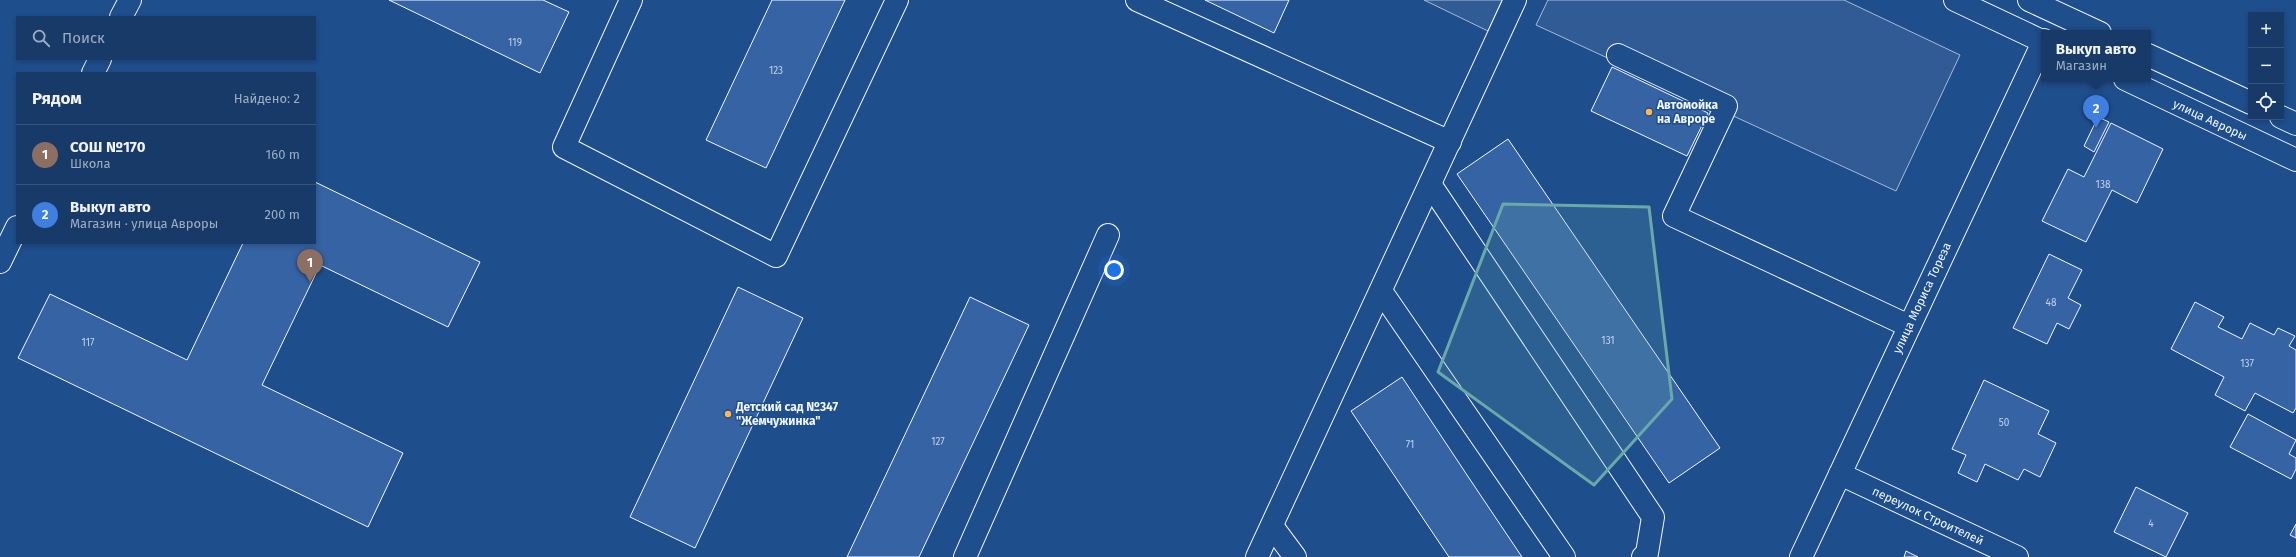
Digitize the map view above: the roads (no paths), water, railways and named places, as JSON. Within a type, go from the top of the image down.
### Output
[{"type":"main road","points":[[122,16],[130,0]]},
{"type":"main road","points":[[631,0],[564,147],[776,256],[897,0]]},
{"type":"main road","points":[[1137,0],[1450,142]]},
{"type":"main road","points":[[1257,557],[1515,0]]},
{"type":"main road","points":[[1955,0],[2041,37]]},
{"type":"main road","points":[[2029,0],[2060,6],[2096,30]]},
{"type":"main road","name":"улица Мориса Тореза","points":[[2049,30],[2060,6]]},
{"type":"main road","name":"улица Мориса Тореза","points":[[1801,557],[2041,47]]},
{"type":"main road","points":[[1618,55],[1726,106],[1674,216],[1909,326]]},
{"type":"main road","points":[[2151,56],[2248,102]]},
{"type":"main road","points":[[94,72],[100,60]]},
{"type":"main road","name":"улица Авроры","points":[[2131,82],[2296,160]]},
{"type":"main road","points":[[2284,118],[2296,124]]},
{"type":"main road","points":[[1430,184],[1653,517],[1647,553],[1643,557]]},
{"type":"main road","points":[[0,262],[16,229]]},
{"type":"main road","points":[[965,557],[1108,235]]},
{"type":"main road","points":[[1381,291],[1564,557]]},
{"type":"main road","name":"переулок Строителей","points":[[1840,474],[2017,557]]},
{"type":"main road","points":[[1272,526],[1295,557]]},
{"type":"place","name":"Автомойка на Авроре","points":[[1649,112]]},
{"type":"place","name":"Выкуп авто","points":[[2096,128]]},
{"type":"place","name":"СОШ №170","points":[[310,282]]},
{"type":"place","name":"Детский сад №347 \"Жемчужинка\"","points":[[728,414]]}]
